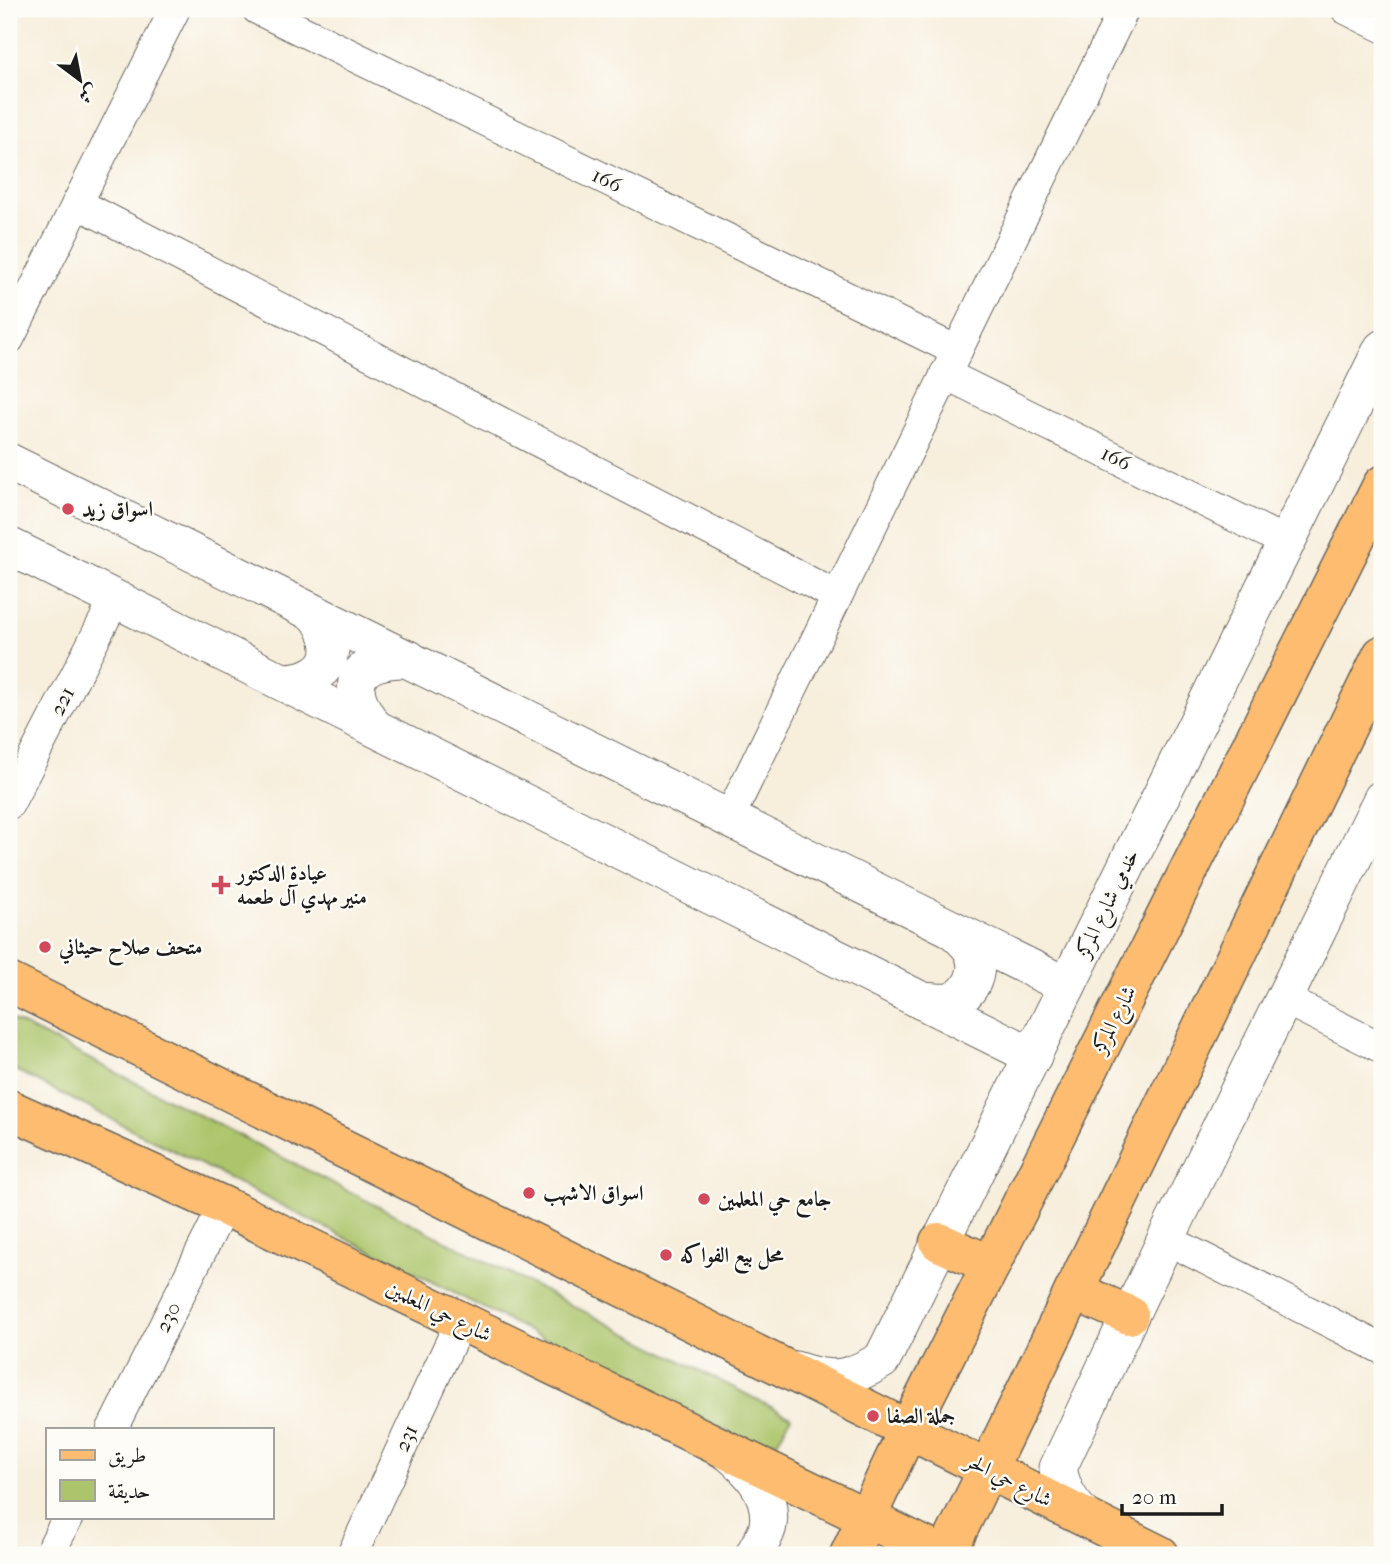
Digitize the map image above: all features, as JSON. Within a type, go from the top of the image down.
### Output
[{"type":"main road","name":"شارع المركز","points":[[849,1555],[908,1430],[1382,485]]},
{"type":"main road","points":[[867,1518],[945,1555],[1382,655]]},
{"type":"main road","points":[[9,982],[575,1266],[779,1364]]},
{"type":"main road","name":"شارع حي المعلمين","points":[[9,1109],[224,1206],[867,1518]]},
{"type":"main road","points":[[939,1242],[991,1265]]},
{"type":"main road","points":[[1074,1291],[1129,1315]]},
{"type":"main road","name":"شارع حي الحر","points":[[779,1364],[856,1406],[1160,1555]]},
{"type":"street","points":[[9,339],[176,9]]},
{"type":"street","name":"166","points":[[257,9],[951,362],[1286,542]]},
{"type":"street","points":[[729,818],[1124,9]]},
{"type":"street","points":[[1346,9],[1382,27]]},
{"type":"street","points":[[77,203],[837,596]]},
{"type":"street","name":"خدمي شارع المركز","points":[[779,1364],[822,1380],[858,1373],[881,1360],[1382,349]]},
{"type":"street","points":[[9,462],[1067,986]]},
{"type":"street","points":[[9,546],[1033,1056]]},
{"type":"street","name":"221","points":[[9,804],[115,599]]},
{"type":"street","points":[[284,682],[303,681],[318,674],[328,661],[331,644],[326,628],[316,614]]},
{"type":"street","points":[[374,727],[358,707],[356,689],[361,673],[374,662],[409,659]]},
{"type":"street","points":[[1092,1522],[1079,1513],[1062,1487],[1058,1468],[1166,1238],[1382,799]]},
{"type":"street","points":[[922,1001],[948,1002],[964,995],[973,982],[976,965],[971,949],[951,929]]},
{"type":"street","points":[[1284,999],[1382,1048]]},
{"type":"street","name":"230","points":[[113,1428],[224,1206]]},
{"type":"street","points":[[1166,1238],[1382,1349]]},
{"type":"street","name":"231","points":[[352,1555],[460,1322]]},
{"type":"street","points":[[723,1449],[751,1471],[765,1496],[768,1525],[754,1555]]},
{"type":"street","points":[[49,1555],[68,1518]]},
{"type":"green space","points":[[9,1018],[791,1417],[771,1454],[9,1067]]},
{"type":"place","name":"اسواق زيد","points":[[68,509]]},
{"type":"place","name":"عيادة الدكتور منير مهدي آل طعمه","points":[[221,885]]},
{"type":"place","name":"متحف صلاح حيثاني","points":[[45,947]]},
{"type":"place","name":"اسواق الاشهب","points":[[529,1193]]},
{"type":"place","name":"جامع حي المعلمين","points":[[704,1199]]},
{"type":"place","name":"محل بيع الفواكه","points":[[666,1255]]},
{"type":"place","name":"جملة الصفا","points":[[873,1416]]}]
